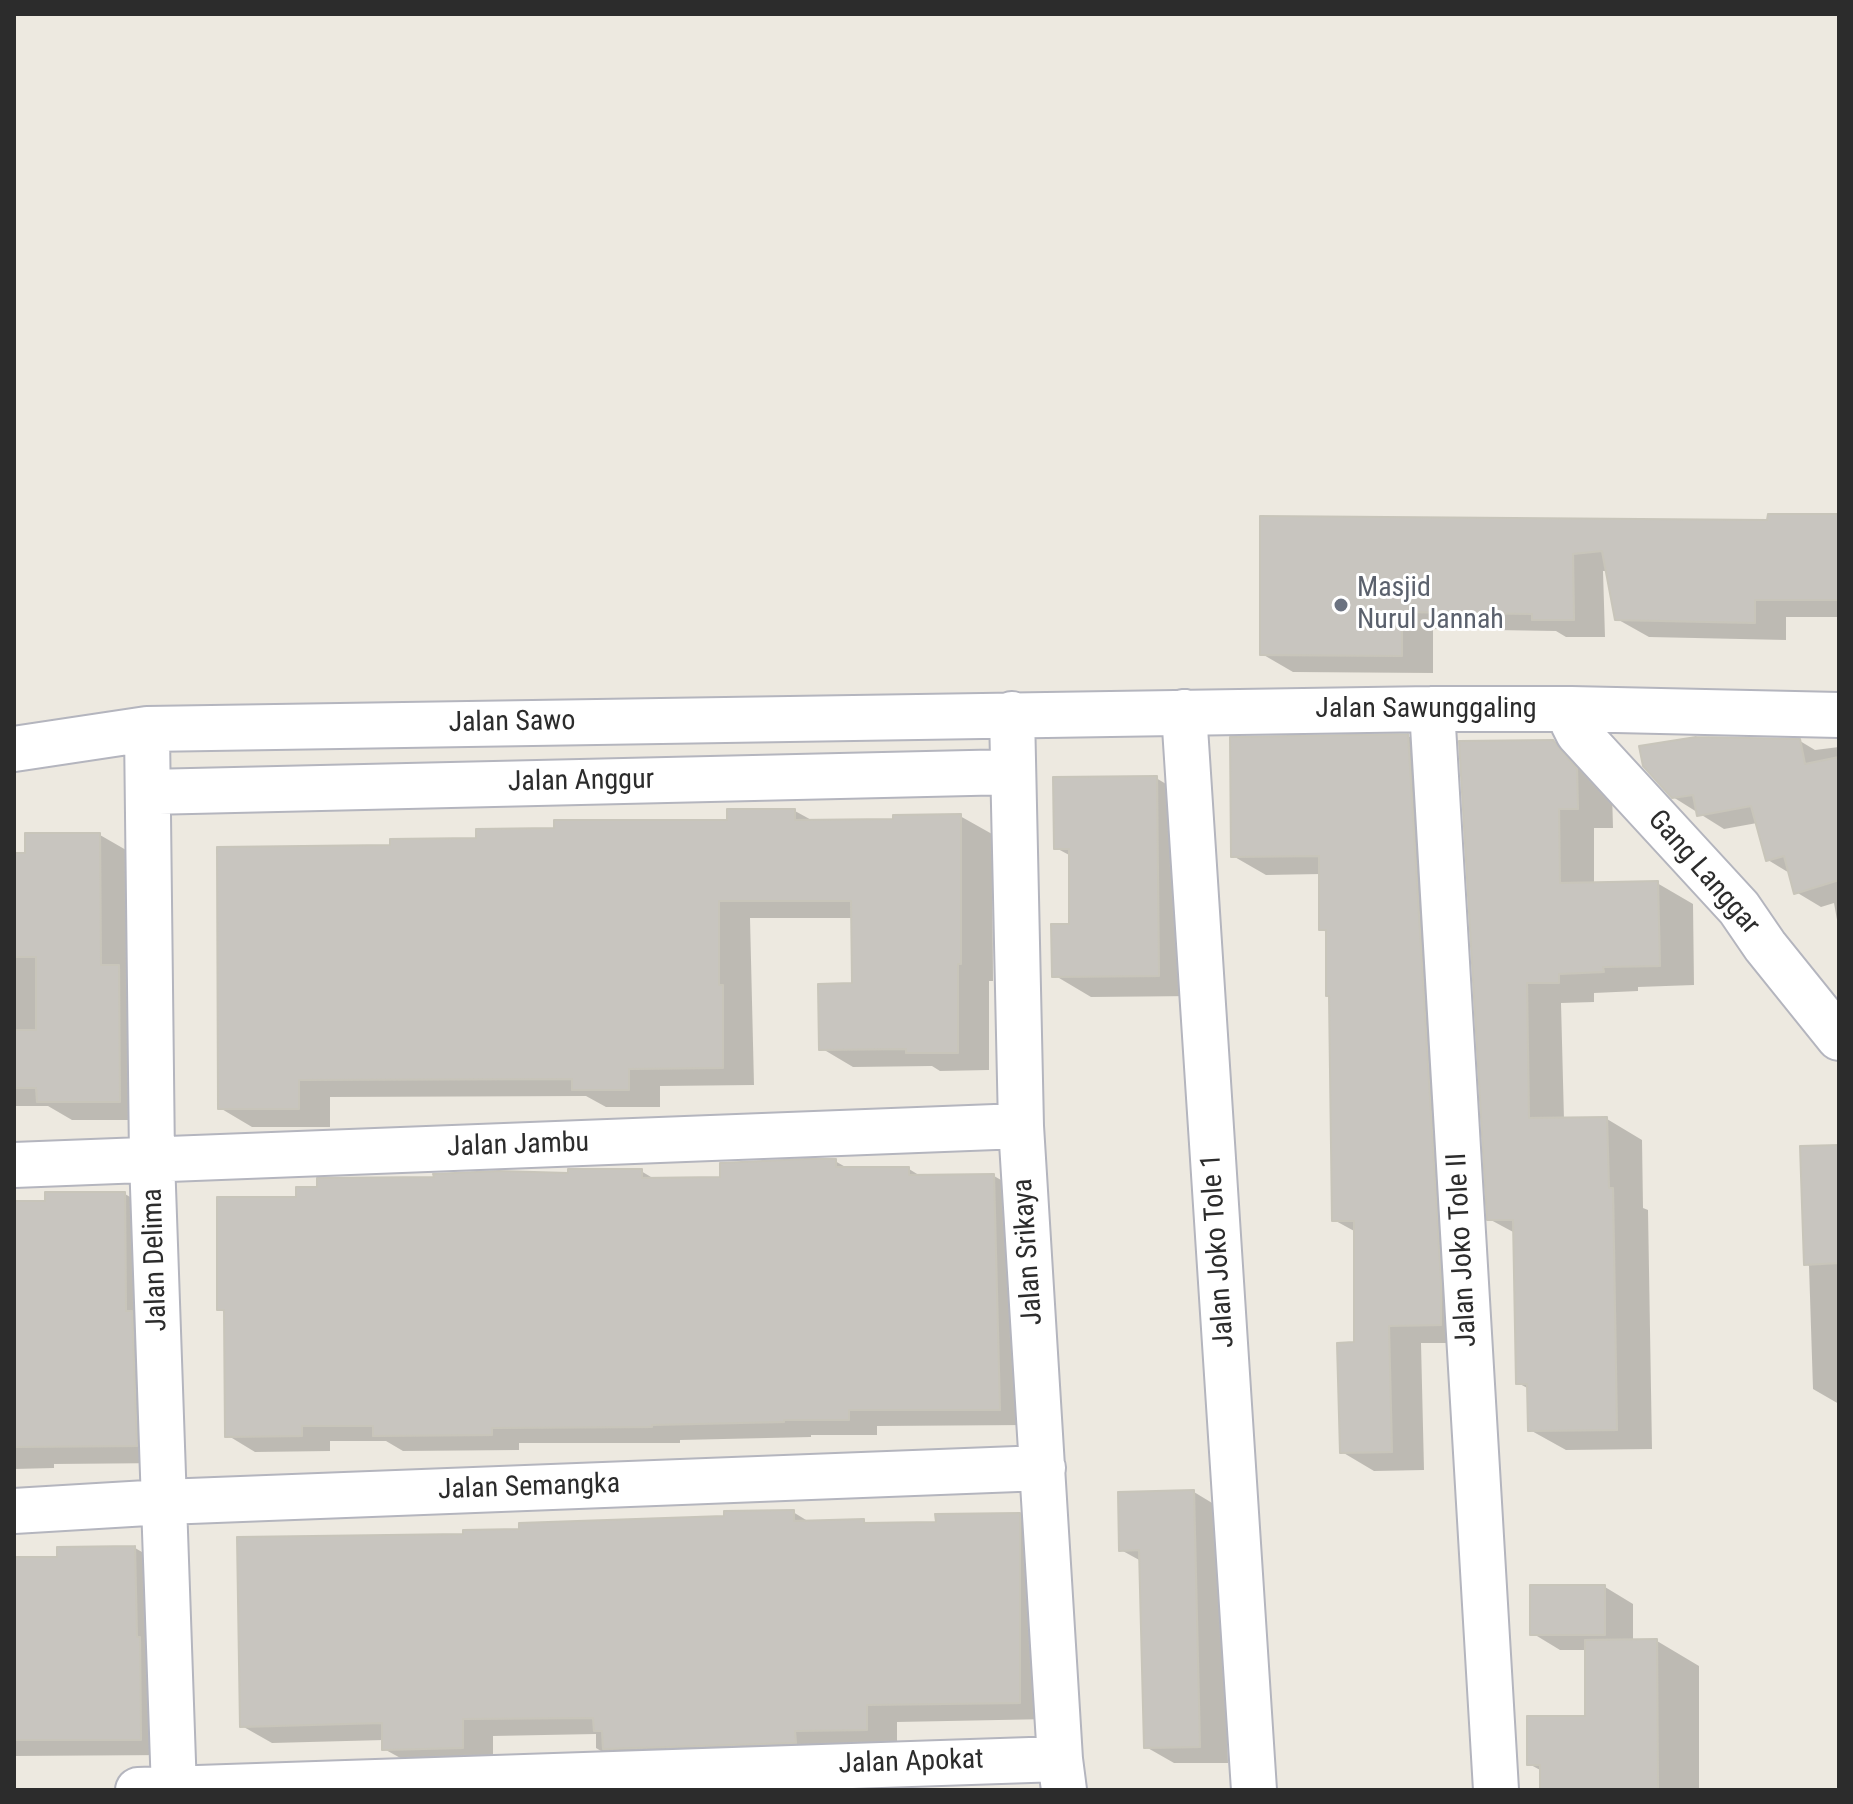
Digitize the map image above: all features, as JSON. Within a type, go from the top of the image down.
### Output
[{"type":"street","name":"Jalan Joko Tole II","points":[[1432,709],[1496,1790]]},
{"type":"street","name":"Jalan Sawunggaling","points":[[1012,714],[1571,709],[1839,715]]},
{"type":"street","name":"Gang Langgar","points":[[1571,709],[1578,733],[1739,908],[1765,946],[1839,1038]]},
{"type":"street","name":"Jalan Joko Tole 1","points":[[1184,712],[1254,1790]]},
{"type":"street","name":"Jalan Sawo","points":[[14,749],[147,729],[1012,714]]},
{"type":"street","name":"Jalan Srikaya","points":[[1012,714],[1021,1126],[1062,1774]]},
{"type":"street","name":"Jalan Delima","points":[[147,729],[152,1159],[164,1502],[162,1789]]},
{"type":"street","name":"Jalan Anggur","points":[[148,792],[1013,772]]},
{"type":"street","name":"Jalan Jambu","points":[[14,1165],[1021,1126]]},
{"type":"street","name":"Jalan Semangka","points":[[14,1511],[164,1502],[1043,1468]]},
{"type":"street","name":"Jalan Apokat","points":[[162,1789],[1062,1774]]},
{"type":"building","points":[[1768,514],[1839,514],[1839,600],[1755,600],[1755,623],[1615,620],[1602,551],[1573,554],[1574,620],[1532,620],[1532,614],[1402,612],[1402,656],[1260,655],[1260,516],[1767,520]]},
{"type":"building","points":[[1408,734],[1441,1280],[1441,1325],[1389,1326],[1392,1452],[1340,1453],[1337,1343],[1354,1342],[1354,1221],[1332,1221],[1329,996],[1326,996],[1326,930],[1319,930],[1319,856],[1231,857],[1230,737]]},
{"type":"building","points":[[1696,737],[1800,739],[1805,764],[1839,757],[1839,880],[1794,894],[1784,856],[1766,861],[1751,806],[1697,816],[1693,795],[1672,798],[1643,766],[1639,746]]},
{"type":"building","points":[[1553,740],[1577,769],[1578,809],[1559,809],[1560,883],[1658,881],[1660,966],[1603,967],[1604,972],[1559,974],[1559,983],[1527,983],[1529,1118],[1607,1117],[1609,1188],[1613,1188],[1617,1430],[1528,1431],[1527,1384],[1516,1384],[1513,1220],[1487,1220],[1459,741]]},
{"type":"building","points":[[1157,776],[1159,976],[1052,977],[1051,924],[1069,924],[1069,849],[1054,849],[1053,777]]},
{"type":"building","points":[[727,809],[795,809],[795,820],[893,819],[893,815],[961,814],[958,1053],[906,1053],[906,1049],[819,1050],[818,984],[852,983],[851,901],[719,901],[723,1068],[629,1069],[629,1090],[572,1090],[572,1079],[299,1080],[299,1109],[218,1109],[217,847],[390,845],[390,839],[476,838],[476,829],[554,828],[554,820],[727,820]]},
{"type":"building","points":[[25,833],[100,833],[101,965],[119,965],[120,1102],[37,1102],[36,1088],[14,1088],[14,1030],[36,1030],[36,957],[14,957],[14,853],[25,853]]},
{"type":"building","points":[[1839,1145],[1839,1263],[1804,1265],[1800,1146]]},
{"type":"building","points":[[836,1159],[836,1167],[909,1167],[909,1175],[994,1174],[1000,1410],[849,1410],[849,1420],[652,1427],[492,1428],[492,1435],[373,1436],[373,1426],[302,1426],[302,1436],[225,1437],[224,1310],[217,1310],[217,1197],[296,1197],[296,1187],[317,1187],[317,1178],[434,1177],[433,1174],[499,1171],[568,1173],[568,1169],[642,1169],[642,1178],[720,1177],[720,1163]]},
{"type":"building","points":[[45,1192],[125,1192],[126,1311],[132,1311],[137,1446],[14,1447],[14,1201],[45,1201]]},
{"type":"building","points":[[1194,1490],[1200,1747],[1144,1748],[1139,1550],[1119,1551],[1118,1492]]},
{"type":"building","points":[[794,1510],[794,1521],[864,1519],[864,1523],[936,1522],[935,1514],[1020,1513],[1020,1703],[867,1705],[867,1730],[795,1731],[796,1743],[603,1749],[602,1731],[594,1731],[593,1718],[463,1719],[463,1748],[382,1750],[382,1723],[240,1727],[237,1537],[463,1534],[463,1530],[519,1529],[519,1523],[724,1516],[724,1511]]},
{"type":"building","points":[[135,1546],[141,1740],[14,1740],[14,1557],[57,1557],[57,1547]]},
{"type":"building","points":[[1530,1585],[1605,1585],[1605,1635],[1530,1635]]},
{"type":"building","points":[[1657,1639],[1658,1790],[1540,1790],[1540,1765],[1527,1765],[1527,1716],[1585,1716],[1585,1640]]},
{"type":"place","name":"Masjid Nurul Jannah","points":[[1341,605]]}]
